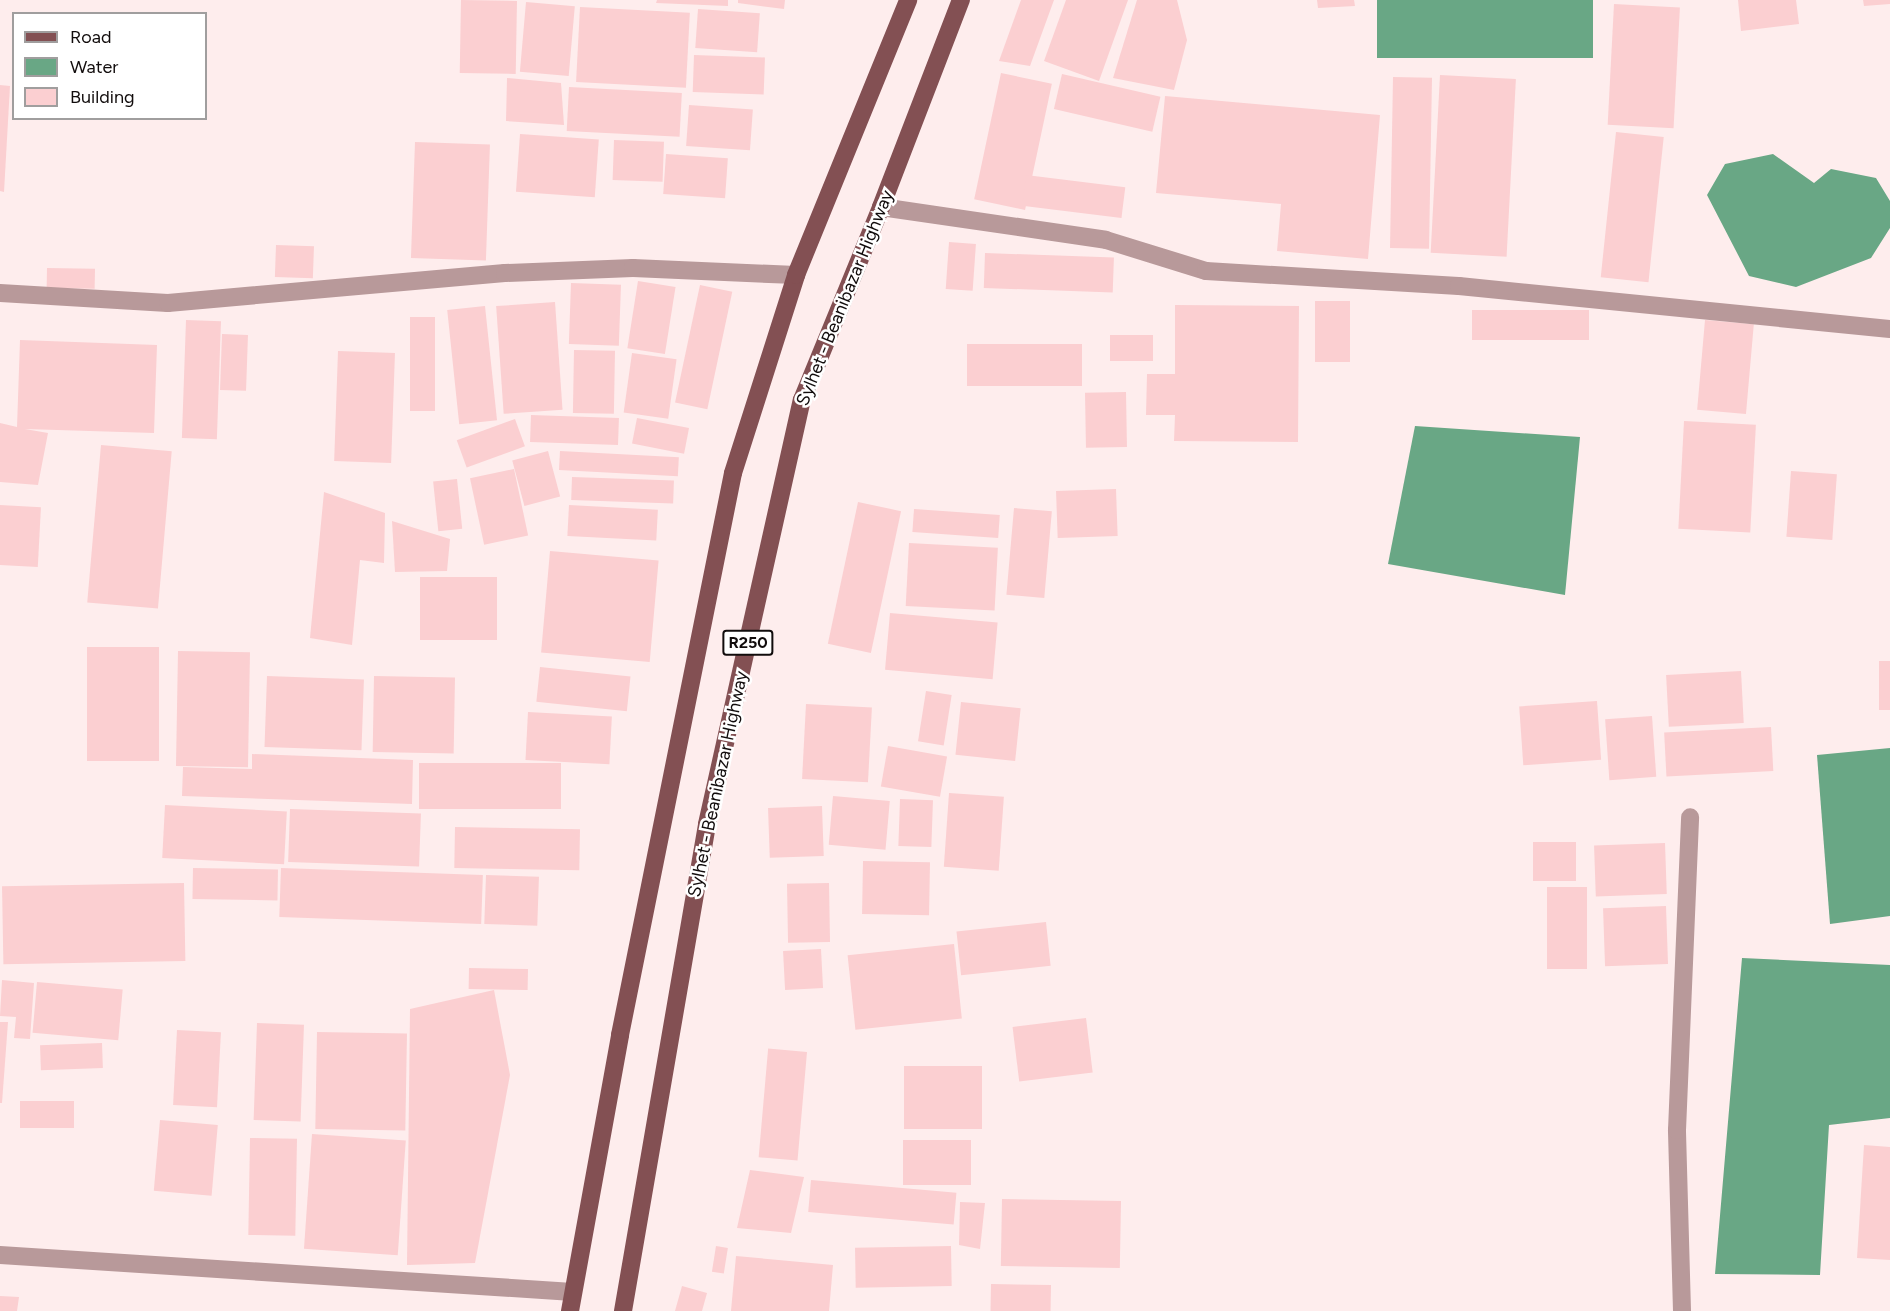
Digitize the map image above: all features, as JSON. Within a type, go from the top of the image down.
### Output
[{"type":"main road","name":"R250","points":[[570,1311],[620,1035],[732,473],[796,275],[908,0]]},
{"type":"main road","name":"Sylhet - Beanibazar Highway","points":[[623,1311],[707,824],[802,400],[881,207],[961,0]]},
{"type":"street","points":[[881,207],[1106,240],[1206,271],[1459,286],[1890,329]]},
{"type":"street","points":[[0,293],[168,303],[505,273],[633,268],[796,275]]},
{"type":"street","points":[[1682,1311],[1677,1130],[1690,817]]},
{"type":"street","points":[[0,1255],[573,1292]]},
{"type":"water","points":[[1377,0],[1593,0],[1593,58],[1377,58]]},
{"type":"water","points":[[1773,154],[1814,183],[1831,169],[1876,178],[1890,201],[1890,228],[1871,258],[1796,287],[1749,276],[1707,195],[1725,164]]},
{"type":"water","points":[[1415,426],[1580,437],[1565,595],[1388,564]]},
{"type":"water","points":[[1890,748],[1890,916],[1830,924],[1817,755]]},
{"type":"water","points":[[1742,958],[1890,965],[1890,1118],[1829,1125],[1820,1275],[1715,1274]]},
{"type":"building","points":[[461,0],[517,1],[516,74],[460,73]]},
{"type":"building","points":[[657,0],[728,0],[728,6],[656,3]]},
{"type":"building","points":[[738,0],[785,0],[784,9],[738,3]]},
{"type":"building","points":[[1021,0],[1054,0],[1030,66],[999,61]]},
{"type":"building","points":[[1066,0],[1128,0],[1099,81],[1044,61]]},
{"type":"building","points":[[1137,0],[1177,0],[1187,40],[1174,90],[1113,78]]},
{"type":"building","points":[[1317,0],[1354,0],[1355,6],[1318,8]]},
{"type":"building","points":[[1738,0],[1796,0],[1799,24],[1741,31]]},
{"type":"building","points":[[1863,0],[1890,0],[1890,4],[1864,6]]},
{"type":"building","points":[[526,2],[575,6],[569,76],[520,72]]},
{"type":"building","points":[[1614,4],[1680,7],[1674,128],[1608,125]]},
{"type":"building","points":[[580,7],[690,13],[686,88],[576,82]]},
{"type":"building","points":[[698,9],[760,13],[757,52],[695,48]]},
{"type":"building","points":[[694,55],[765,57],[764,94],[693,92]]},
{"type":"building","points":[[1001,73],[1052,84],[1025,210],[974,199]]},
{"type":"building","points":[[1062,74],[1160,97],[1152,132],[1054,109]]},
{"type":"building","points":[[1440,75],[1516,79],[1507,257],[1431,253]]},
{"type":"building","points":[[1393,77],[1432,78],[1429,249],[1390,248]]},
{"type":"building","points":[[507,78],[561,83],[564,125],[506,121]]},
{"type":"building","points":[[0,85],[10,86],[4,192],[0,191]]},
{"type":"building","points":[[569,87],[682,93],[680,137],[567,131]]},
{"type":"building","points":[[1165,96],[1380,115],[1368,259],[1277,251],[1281,204],[1156,193]]},
{"type":"building","points":[[689,105],[753,109],[750,150],[686,146]]},
{"type":"building","points":[[1616,132],[1664,137],[1648,282],[1601,277]]},
{"type":"building","points":[[520,134],[599,140],[595,197],[516,192]]},
{"type":"building","points":[[614,140],[664,142],[663,182],[613,180]]},
{"type":"building","points":[[415,142],[490,145],[486,261],[411,258]]},
{"type":"building","points":[[666,154],[728,158],[725,198],[663,194]]},
{"type":"building","points":[[1026,175],[1125,187],[1121,218],[1022,206]]},
{"type":"building","points":[[949,242],[976,244],[973,291],[946,289]]},
{"type":"building","points":[[276,245],[314,246],[313,278],[275,277]]},
{"type":"building","points":[[985,253],[1114,258],[1113,292],[984,288]]},
{"type":"building","points":[[47,268],[95,269],[95,289],[47,288]]},
{"type":"building","points":[[638,281],[676,287],[665,354],[627,348]]},
{"type":"building","points":[[571,283],[621,285],[619,346],[569,344]]},
{"type":"building","points":[[700,285],[732,292],[707,409],[675,402]]},
{"type":"building","points":[[1315,301],[1350,301],[1350,362],[1315,362]]},
{"type":"building","points":[[555,302],[563,410],[504,414],[496,306]]},
{"type":"building","points":[[1175,305],[1299,306],[1298,442],[1174,441],[1175,415],[1146,415],[1147,374],[1175,374]]},
{"type":"building","points":[[485,306],[497,420],[459,424],[447,310]]},
{"type":"building","points":[[1472,310],[1589,310],[1589,340],[1472,340]]},
{"type":"building","points":[[410,317],[435,317],[435,411],[410,411]]},
{"type":"building","points":[[186,320],[221,321],[217,439],[182,438]]},
{"type":"building","points":[[1705,320],[1754,324],[1746,414],[1697,410]]},
{"type":"building","points":[[222,334],[248,335],[246,391],[220,390]]},
{"type":"building","points":[[1110,335],[1153,335],[1153,361],[1110,361]]},
{"type":"building","points":[[20,340],[157,345],[154,433],[25,429],[48,433],[38,485],[0,482],[0,423],[17,427]]},
{"type":"building","points":[[967,344],[1082,344],[1082,386],[967,386]]},
{"type":"building","points":[[574,350],[615,351],[614,414],[573,413]]},
{"type":"building","points":[[338,351],[395,353],[391,463],[334,461]]},
{"type":"building","points":[[632,353],[677,359],[668,419],[624,412]]},
{"type":"building","points":[[1126,392],[1127,447],[1086,448],[1085,393]]},
{"type":"building","points":[[531,415],[619,418],[618,445],[530,442]]},
{"type":"building","points":[[637,418],[689,428],[684,454],[632,444]]},
{"type":"building","points":[[515,419],[525,446],[467,467],[457,440]]},
{"type":"building","points":[[1684,421],[1756,425],[1750,533],[1678,529]]},
{"type":"building","points":[[101,445],[172,451],[158,609],[87,602]]},
{"type":"building","points":[[548,451],[560,496],[524,506],[512,461]]},
{"type":"building","points":[[560,451],[679,457],[678,476],[559,470]]},
{"type":"building","points":[[514,469],[528,536],[484,545],[470,478]]},
{"type":"building","points":[[1791,471],[1837,474],[1832,540],[1786,537]]},
{"type":"building","points":[[572,477],[674,481],[673,504],[571,500]]},
{"type":"building","points":[[457,479],[462,529],[438,531],[433,482]]},
{"type":"building","points":[[1116,489],[1118,536],[1058,538],[1056,491]]},
{"type":"building","points":[[324,492],[385,513],[384,563],[360,560],[352,645],[310,638]]},
{"type":"building","points":[[858,502],[901,511],[871,653],[828,644]]},
{"type":"building","points":[[0,505],[41,507],[38,567],[0,565]]},
{"type":"building","points":[[569,505],[658,510],[656,541],[567,536]]},
{"type":"building","points":[[1014,508],[1052,511],[1044,598],[1006,595]]},
{"type":"building","points":[[914,509],[1000,515],[998,538],[912,532]]},
{"type":"building","points":[[392,521],[450,539],[447,571],[395,572]]},
{"type":"building","points":[[909,543],[998,548],[995,611],[906,606]]},
{"type":"building","points":[[550,551],[659,560],[650,662],[541,653]]},
{"type":"building","points":[[420,577],[497,577],[497,640],[420,640]]},
{"type":"building","points":[[890,613],[998,622],[993,679],[885,670]]},
{"type":"building","points":[[87,647],[159,647],[159,761],[87,761]]},
{"type":"building","points":[[178,651],[250,652],[248,767],[176,766]]},
{"type":"building","points":[[1879,661],[1890,661],[1890,710],[1879,710]]},
{"type":"building","points":[[540,667],[631,677],[627,711],[536,702]]},
{"type":"building","points":[[1741,671],[1744,723],[1669,727],[1666,675]]},
{"type":"building","points":[[267,676],[364,679],[361,750],[265,747]]},
{"type":"building","points":[[374,676],[455,677],[454,753],[373,752]]},
{"type":"building","points":[[926,691],[952,695],[944,745],[918,741]]},
{"type":"building","points":[[1597,701],[1601,760],[1523,765],[1519,706]]},
{"type":"building","points":[[961,702],[1021,708],[1015,761],[955,755]]},
{"type":"building","points":[[806,704],[872,707],[868,782],[802,779]]},
{"type":"building","points":[[528,712],[612,716],[609,764],[525,760]]},
{"type":"building","points":[[1652,716],[1656,777],[1609,780],[1605,719]]},
{"type":"building","points":[[1771,727],[1773,771],[1666,777],[1664,733]]},
{"type":"building","points":[[888,746],[947,756],[940,797],[881,786]]},
{"type":"building","points":[[252,754],[413,760],[412,804],[182,796],[183,767],[252,769]]},
{"type":"building","points":[[419,763],[561,763],[561,809],[419,809]]},
{"type":"building","points":[[949,793],[1004,797],[999,871],[944,867]]},
{"type":"building","points":[[833,796],[890,801],[886,850],[829,845]]},
{"type":"building","points":[[900,799],[933,800],[931,847],[898,846]]},
{"type":"building","points":[[165,805],[287,811],[284,864],[162,858]]},
{"type":"building","points":[[822,806],[824,856],[770,858],[768,808]]},
{"type":"building","points":[[290,809],[421,814],[419,867],[288,862]]},
{"type":"building","points":[[455,827],[580,829],[579,870],[454,868]]},
{"type":"building","points":[[1533,842],[1576,842],[1576,881],[1533,881]]},
{"type":"building","points":[[1665,843],[1667,894],[1596,896],[1594,845]]},
{"type":"building","points":[[863,861],[930,862],[929,915],[862,914]]},
{"type":"building","points":[[193,868],[278,869],[277,900],[192,899]]},
{"type":"building","points":[[281,868],[483,875],[481,924],[279,917]]},
{"type":"building","points":[[486,875],[539,877],[537,926],[484,924]]},
{"type":"building","points":[[184,883],[185,961],[3,964],[2,886]]},
{"type":"building","points":[[829,883],[830,942],[788,943],[787,884]]},
{"type":"building","points":[[1547,887],[1587,887],[1587,969],[1547,969]]},
{"type":"building","points":[[1666,906],[1668,964],[1605,966],[1603,908]]},
{"type":"building","points":[[1046,922],[1051,966],[961,975],[956,931]]},
{"type":"building","points":[[954,944],[962,1019],[855,1030],[848,955]]},
{"type":"building","points":[[821,949],[823,988],[785,990],[783,951]]},
{"type":"building","points":[[469,968],[528,969],[528,990],[469,989]]},
{"type":"building","points":[[2,980],[34,983],[30,1039],[14,1038],[16,1017],[0,1016]]},
{"type":"building","points":[[37,982],[123,989],[118,1040],[33,1033]]},
{"type":"building","points":[[494,990],[510,1075],[475,1263],[407,1265],[410,1009]]},
{"type":"building","points":[[1086,1018],[1093,1073],[1019,1082],[1013,1027]]},
{"type":"building","points":[[0,1022],[8,1022],[2,1103],[0,1103]]},
{"type":"building","points":[[257,1023],[304,1025],[301,1122],[254,1120]]},
{"type":"building","points":[[177,1030],[221,1032],[217,1107],[173,1105]]},
{"type":"building","points":[[317,1032],[407,1034],[405,1131],[315,1129]]},
{"type":"building","points":[[102,1043],[103,1068],[41,1070],[40,1045]]},
{"type":"building","points":[[768,1049],[807,1052],[798,1161],[759,1157]]},
{"type":"building","points":[[904,1066],[982,1066],[982,1129],[904,1129]]},
{"type":"building","points":[[20,1101],[74,1101],[74,1128],[20,1128]]},
{"type":"building","points":[[160,1120],[218,1125],[212,1196],[154,1191]]},
{"type":"building","points":[[312,1134],[406,1141],[398,1255],[304,1249]]},
{"type":"building","points":[[250,1138],[297,1139],[295,1236],[248,1235]]},
{"type":"building","points":[[903,1140],[971,1140],[971,1185],[903,1185]]},
{"type":"building","points":[[1864,1145],[1890,1147],[1890,1260],[1857,1258]]},
{"type":"building","points":[[750,1170],[804,1177],[791,1233],[737,1228]]},
{"type":"building","points":[[811,1180],[956,1193],[954,1225],[808,1212]]},
{"type":"building","points":[[1002,1199],[1121,1201],[1120,1268],[1001,1266]]},
{"type":"building","points":[[960,1202],[985,1203],[980,1249],[959,1245]]},
{"type":"building","points":[[716,1246],[728,1248],[724,1274],[712,1272]]},
{"type":"building","points":[[951,1246],[952,1286],[856,1288],[855,1248]]},
{"type":"building","points":[[736,1256],[833,1265],[829,1311],[731,1311]]},
{"type":"building","points":[[991,1284],[1051,1285],[1051,1311],[991,1311]]},
{"type":"building","points":[[682,1286],[707,1293],[702,1311],[675,1311]]},
{"type":"building","points":[[0,1296],[19,1297],[17,1311],[0,1311]]}]
